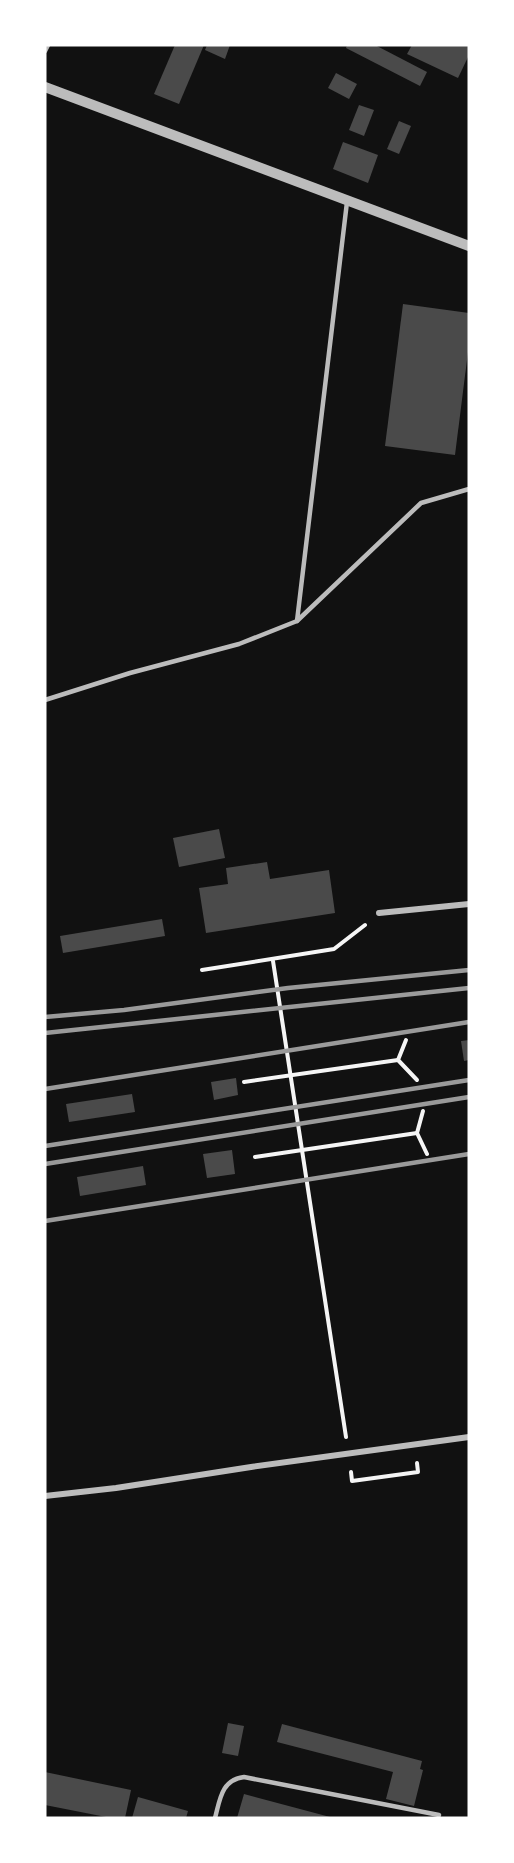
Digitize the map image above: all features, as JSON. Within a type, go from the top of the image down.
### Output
[{"type":"street","points":[[45,87],[469,246]]},
{"type":"street","points":[[379,913],[469,904]]},
{"type":"street","points":[[45,1496],[116,1488],[469,1437]]},
{"type":"lane","points":[[45,51],[48,45]]},
{"type":"lane","points":[[297,621],[348,199]]},
{"type":"lane","points":[[45,700],[130,673],[239,644],[297,621],[422,503],[469,489]]},
{"type":"lane","points":[[215,1818],[223,1790],[229,1781],[243,1777],[439,1815]]},
{"type":"path","points":[[202,970],[334,950],[379,913]]},
{"type":"path","points":[[273,961],[347,1446]]},
{"type":"path","points":[[398,1059],[406,1040]]},
{"type":"path","points":[[244,1082],[398,1059]]},
{"type":"path","points":[[398,1059],[417,1080]]},
{"type":"path","points":[[423,1111],[417,1132],[427,1154]]},
{"type":"path","points":[[255,1157],[417,1132]]},
{"type":"path","points":[[350,1470],[352,1481],[418,1472]]},
{"type":"building","points":[[175,45],[204,45],[179,104],[154,94]]},
{"type":"building","points":[[207,45],[230,45],[225,59],[205,50]]},
{"type":"building","points":[[347,45],[375,45],[427,72],[420,86],[346,48]]},
{"type":"building","points":[[412,45],[469,45],[469,55],[458,78],[407,54]]},
{"type":"building","points":[[336,73],[357,84],[349,99],[328,88]]},
{"type":"building","points":[[359,105],[374,110],[364,136],[349,130]]},
{"type":"building","points":[[399,121],[411,126],[399,154],[387,149]]},
{"type":"building","points":[[343,142],[378,155],[368,183],[333,169]]},
{"type":"building","points":[[403,304],[469,313],[469,344],[455,455],[385,446]]},
{"type":"building","points":[[219,829],[225,858],[179,867],[173,838]]},
{"type":"building","points":[[267,862],[270,879],[329,870],[335,913],[206,933],[199,888],[228,884],[226,868]]},
{"type":"building","points":[[162,919],[165,936],[63,953],[60,936]]},
{"type":"building","points":[[469,1040],[469,1060],[464,1061],[461,1041]]},
{"type":"building","points":[[236,1078],[238,1095],[214,1100],[211,1082]]},
{"type":"building","points":[[132,1094],[135,1112],[69,1122],[66,1104]]},
{"type":"building","points":[[232,1150],[235,1174],[207,1178],[203,1154]]},
{"type":"building","points":[[143,1166],[146,1185],[80,1196],[77,1177]]},
{"type":"building","points":[[228,1723],[244,1726],[238,1756],[222,1753]]},
{"type":"building","points":[[282,1724],[422,1761],[420,1769],[423,1770],[414,1806],[386,1799],[393,1772],[277,1742]]},
{"type":"building","points":[[45,1772],[131,1790],[125,1818],[111,1818],[45,1805]]},
{"type":"building","points":[[244,1794],[330,1817],[237,1818]]},
{"type":"building","points":[[138,1797],[188,1811],[186,1818],[132,1818]]},
{"type":"railway","points":[[45,1017],[124,1010],[288,988],[469,970]]},
{"type":"railway","points":[[45,1033],[469,988]]},
{"type":"railway","points":[[45,1089],[469,1022]]},
{"type":"railway","points":[[45,1146],[469,1080]]},
{"type":"railway","points":[[45,1164],[469,1097]]},
{"type":"railway","points":[[45,1221],[469,1154]]}]
